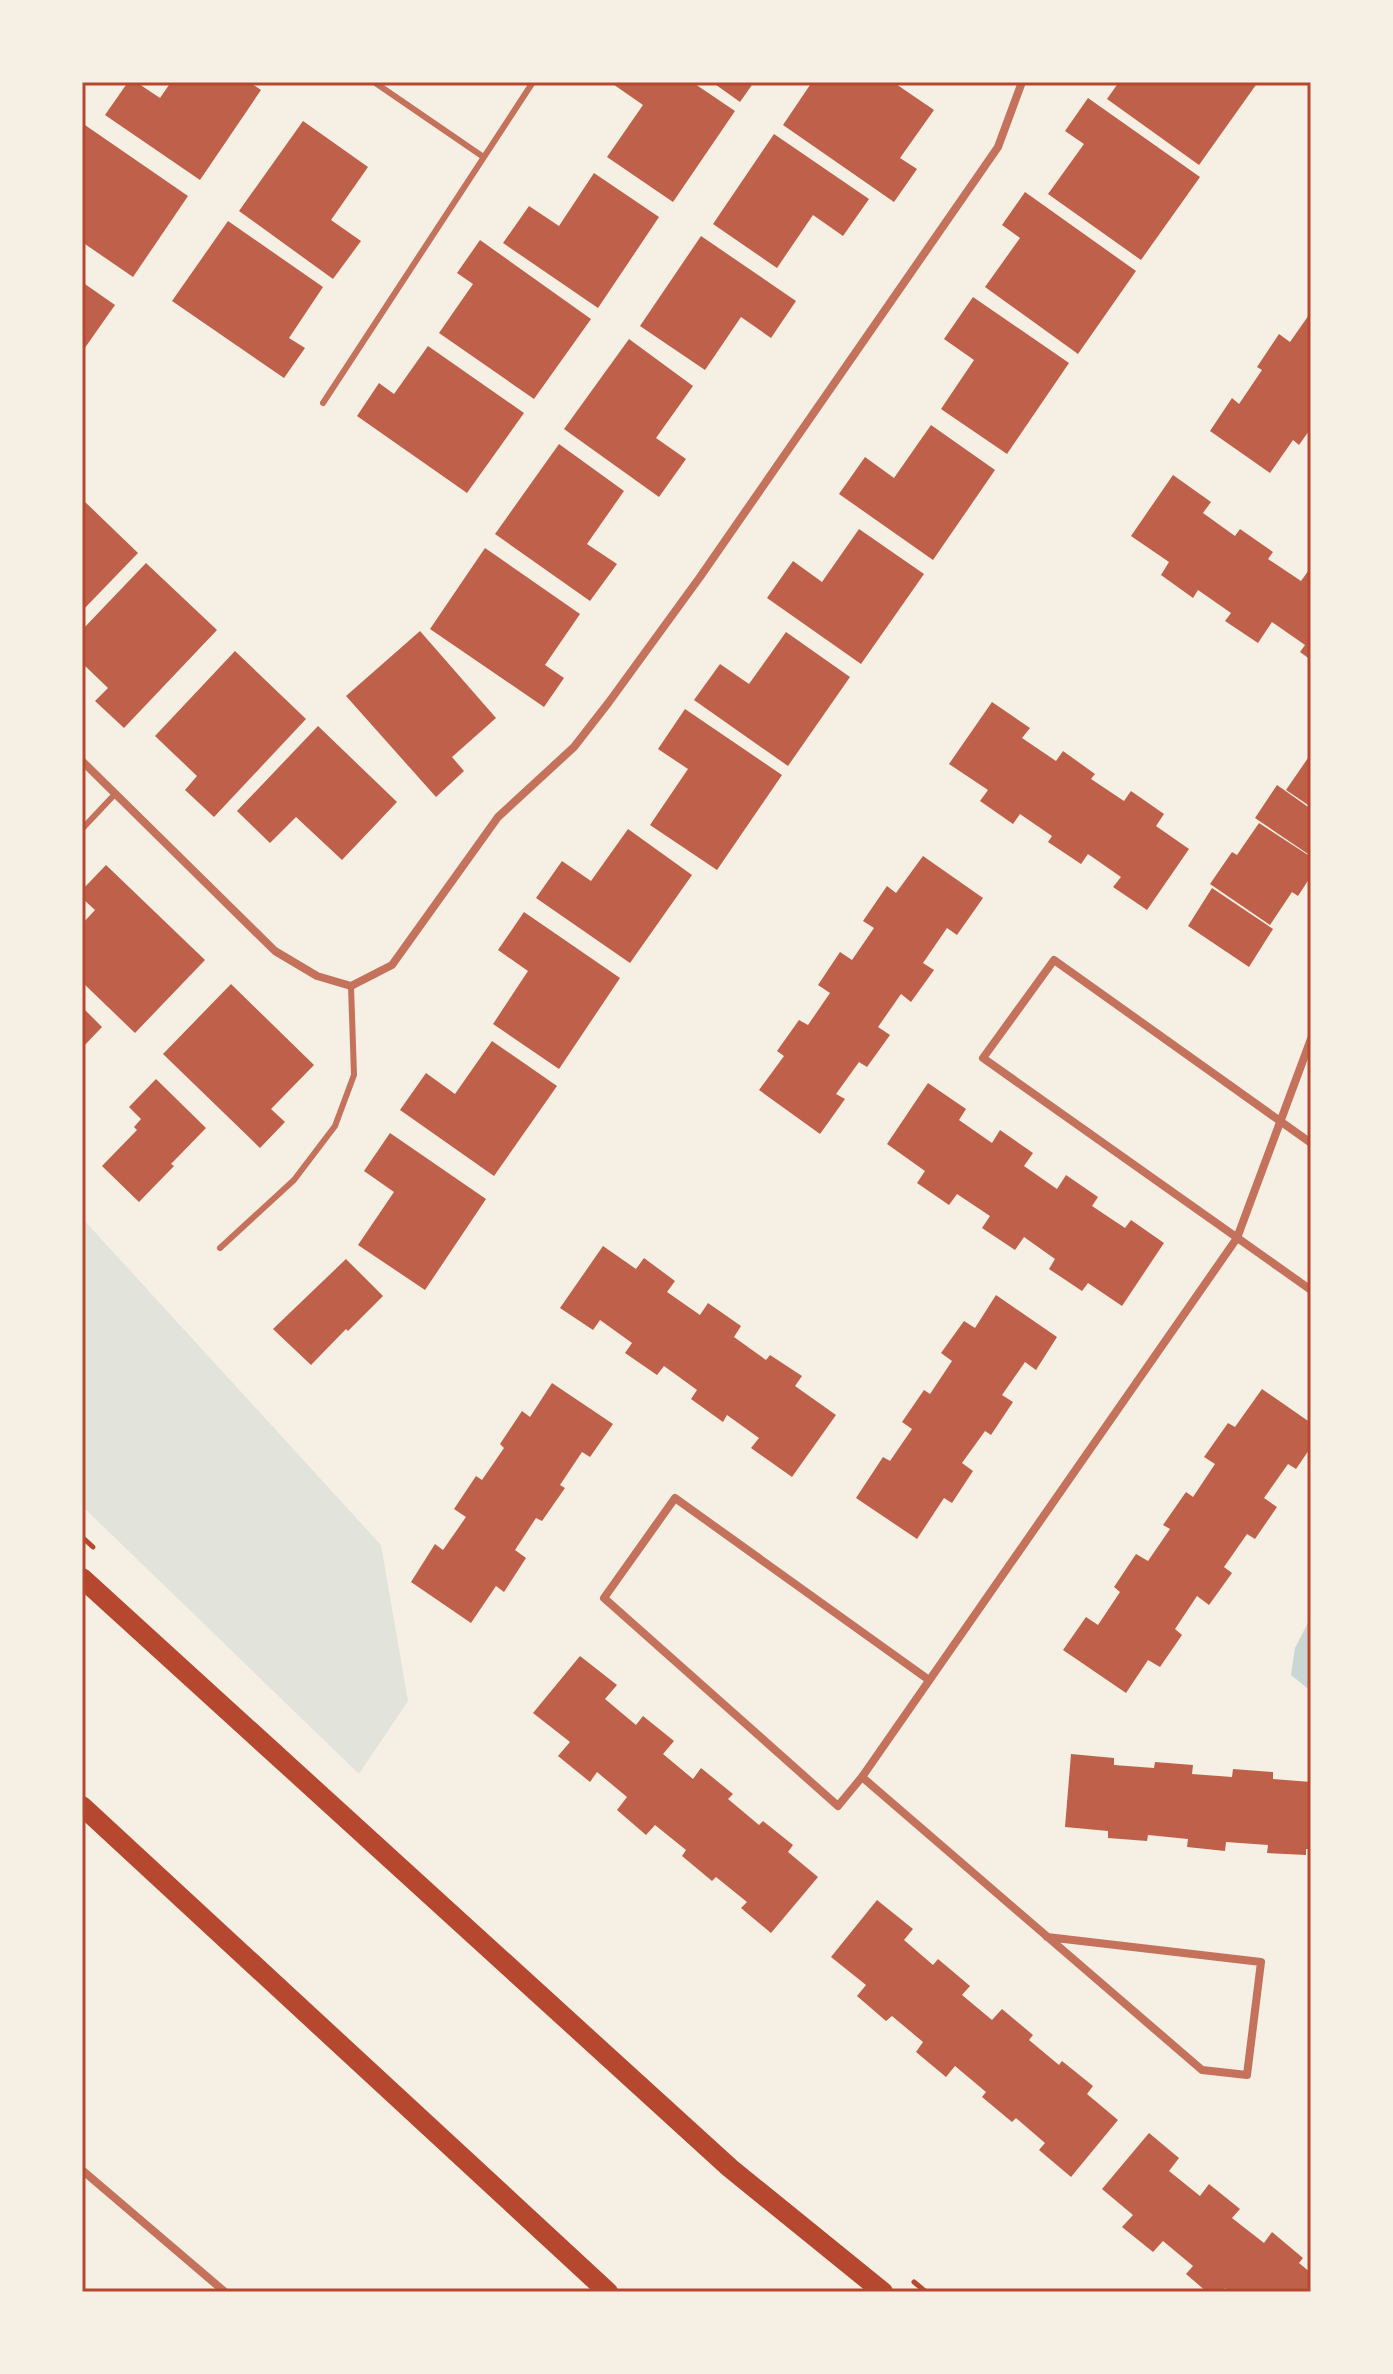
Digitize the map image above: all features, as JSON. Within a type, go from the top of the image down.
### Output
[{"type":"main road","points":[[82,1578],[730,2168],[883,2292]]},
{"type":"main road","points":[[82,1806],[608,2292]]},
{"type":"street","points":[[82,761],[275,951],[317,976],[351,986],[392,965],[498,817],[574,747],[700,577],[998,147],[1022,82]]},
{"type":"street","points":[[1311,1143],[1054,960],[983,1058],[1311,1290]]},
{"type":"street","points":[[929,1680],[675,1498],[604,1598],[838,1806],[862,1777],[1237,1238],[1311,1039]]},
{"type":"street","points":[[862,1777],[1047,1937],[1202,2070],[1247,2075],[1261,1962],[1047,1937]]},
{"type":"street","points":[[82,2170],[225,2292]]},
{"type":"lane","points":[[374,82],[482,156]]},
{"type":"lane","points":[[323,403],[533,82]]},
{"type":"lane","points":[[82,829],[115,794]]},
{"type":"lane","points":[[220,1248],[294,1180],[335,1126],[354,1075],[351,986]]},
{"type":"shaded area","points":[[82,1218],[381,1545],[408,1701],[359,1774],[82,1506]]},
{"type":"shaded area","points":[[1311,1617],[1311,1688],[1307,1688],[1291,1675],[1295,1648]]},
{"type":"building","points":[[128,82],[136,82],[160,98],[171,82],[249,82],[261,90],[200,180],[105,115]]},
{"type":"building","points":[[610,82],[692,82],[735,111],[673,202],[607,157],[643,105]]},
{"type":"building","points":[[712,82],[754,82],[740,102]]},
{"type":"building","points":[[812,82],[893,82],[934,110],[900,158],[917,169],[894,202],[783,125]]},
{"type":"building","points":[[1119,82],[1258,82],[1199,165],[1107,99]]},
{"type":"building","points":[[1088,98],[1200,177],[1141,260],[1048,194],[1084,144],[1065,131]]},
{"type":"building","points":[[303,121],[368,167],[331,220],[361,241],[333,279],[239,211]]},
{"type":"building","points":[[82,123],[188,196],[133,277],[82,242]]},
{"type":"building","points":[[774,134],[869,199],[843,236],[813,215],[777,268],[713,224]]},
{"type":"building","points":[[594,173],[659,217],[598,308],[503,243],[529,206],[559,226]]},
{"type":"building","points":[[1025,192],[1136,271],[1078,354],[985,287],[1020,238],[1002,225]]},
{"type":"building","points":[[228,221],[323,287],[289,338],[305,348],[284,378],[172,301]]},
{"type":"building","points":[[701,236],[796,301],[771,338],[741,317],[705,370],[640,326]]},
{"type":"building","points":[[480,240],[591,319],[534,399],[439,333],[473,284],[457,273]]},
{"type":"building","points":[[82,282],[115,305],[82,352]]},
{"type":"building","points":[[973,297],[1069,363],[1007,454],[941,409],[974,360],[944,339]]},
{"type":"building","points":[[1311,312],[1311,428],[1299,445],[1293,440],[1270,473],[1210,431],[1232,398],[1239,404],[1262,370],[1257,367],[1279,334],[1290,342]]},
{"type":"building","points":[[629,339],[693,386],[656,438],[686,459],[659,497],[564,429]]},
{"type":"building","points":[[428,346],[524,413],[467,493],[357,416],[379,383],[394,394]]},
{"type":"building","points":[[931,425],[995,470],[933,560],[839,494],[865,457],[894,478]]},
{"type":"building","points":[[559,444],[624,491],[587,544],[617,564],[590,601],[495,534]]},
{"type":"building","points":[[1173,475],[1211,502],[1203,513],[1235,536],[1240,529],[1273,552],[1268,559],[1301,581],[1311,567],[1311,660],[1300,652],[1305,645],[1272,622],[1258,643],[1225,621],[1231,613],[1198,590],[1193,598],[1161,575],[1169,562],[1131,536]]},
{"type":"building","points":[[82,499],[138,553],[82,611]]},
{"type":"building","points":[[859,529],[924,574],[861,664],[767,598],[793,561],[822,582]]},
{"type":"building","points":[[485,548],[580,614],[545,665],[564,678],[544,707],[430,629]]},
{"type":"building","points":[[146,563],[217,630],[124,728],[95,701],[108,688],[82,663],[82,630]]},
{"type":"building","points":[[420,631],[496,718],[452,757],[464,771],[436,797],[346,696]]},
{"type":"building","points":[[786,632],[850,677],[788,766],[694,700],[720,664],[749,684]]},
{"type":"building","points":[[235,651],[306,719],[214,817],[185,790],[197,776],[155,736]]},
{"type":"building","points":[[992,702],[1030,728],[1022,738],[1056,761],[1063,751],[1095,774],[1091,779],[1124,801],[1131,791],[1164,814],[1156,826],[1189,849],[1147,910],[1113,887],[1121,877],[1088,854],[1081,864],[1048,842],[1052,836],[1020,814],[1013,824],[980,801],[988,790],[949,764]]},
{"type":"building","points":[[685,709],[782,775],[717,870],[650,825],[688,769],[658,749]]},
{"type":"building","points":[[318,726],[397,802],[342,860],[296,817],[270,843],[237,811]]},
{"type":"building","points":[[1308,758],[1311,760],[1311,807],[1286,790]]},
{"type":"building","points":[[1277,785],[1311,809],[1311,856],[1255,818]]},
{"type":"building","points":[[1259,823],[1311,857],[1311,876],[1298,896],[1292,892],[1270,925],[1210,884],[1232,852],[1237,855]]},
{"type":"building","points":[[628,829],[692,875],[630,963],[536,898],[562,861],[591,881]]},
{"type":"building","points":[[923,856],[983,898],[957,935],[947,928],[923,963],[934,970],[911,1002],[901,994],[878,1027],[890,1035],[867,1067],[859,1062],[836,1094],[845,1099],[820,1134],[759,1090],[784,1056],[777,1051],[799,1020],[808,1025],[830,993],[818,985],[840,952],[852,960],[874,928],[863,921],[887,886],[896,893]]},
{"type":"building","points":[[106,865],[205,960],[135,1033],[82,982],[82,924],[95,910],[82,898],[82,890]]},
{"type":"building","points":[[1212,888],[1273,929],[1249,967],[1188,926]]},
{"type":"building","points":[[524,912],[620,978],[559,1069],[493,1024],[528,971],[498,950]]},
{"type":"building","points":[[231,984],[314,1065],[271,1109],[285,1122],[260,1148],[163,1054]]},
{"type":"building","points":[[82,1007],[102,1027],[82,1048]]},
{"type":"building","points":[[492,1041],[557,1086],[494,1176],[400,1110],[426,1073],[455,1094]]},
{"type":"building","points":[[156,1079],[206,1128],[139,1202],[102,1166],[137,1130],[134,1127],[141,1119],[129,1107]]},
{"type":"building","points":[[928,1083],[966,1109],[959,1120],[992,1143],[1000,1130],[1033,1153],[1024,1166],[1057,1189],[1066,1175],[1098,1197],[1092,1206],[1125,1228],[1131,1220],[1164,1243],[1122,1306],[1088,1283],[1082,1291],[1049,1269],[1055,1259],[1024,1237],[1015,1250],[982,1228],[990,1216],[957,1194],[949,1205],[917,1183],[925,1171],[887,1144]]},
{"type":"building","points":[[390,1133],[486,1199],[425,1290],[358,1245],[394,1192],[364,1171]]},
{"type":"building","points":[[603,1246],[636,1269],[644,1258],[675,1281],[667,1292],[700,1315],[708,1303],[741,1326],[734,1337],[766,1360],[770,1355],[802,1376],[795,1386],[836,1415],[792,1477],[751,1448],[759,1438],[727,1415],[723,1422],[691,1399],[697,1390],[664,1366],[657,1375],[625,1353],[632,1343],[600,1320],[593,1330],[560,1308]]},
{"type":"building","points":[[346,1259],[383,1296],[311,1365],[273,1329]]},
{"type":"building","points":[[996,1295],[1057,1337],[1036,1370],[1025,1362],[1002,1395],[1013,1402],[991,1435],[985,1431],[962,1463],[973,1471],[952,1503],[944,1498],[917,1539],[856,1498],[883,1457],[890,1461],[912,1429],[902,1422],[924,1390],[930,1394],[952,1361],[941,1353],[964,1321],[975,1328]]},
{"type":"building","points":[[552,1383],[613,1424],[590,1457],[582,1452],[560,1485],[565,1488],[542,1521],[536,1518],[515,1550],[526,1558],[504,1592],[496,1586],[471,1623],[411,1582],[435,1544],[443,1550],[466,1517],[454,1509],[476,1476],[482,1480],[504,1448],[500,1444],[522,1411],[530,1417]]},
{"type":"building","points":[[1262,1389],[1311,1423],[1311,1447],[1296,1469],[1288,1464],[1264,1498],[1277,1507],[1255,1539],[1247,1534],[1224,1567],[1232,1573],[1209,1605],[1197,1596],[1175,1629],[1182,1635],[1160,1667],[1148,1660],[1126,1693],[1063,1650],[1086,1617],[1098,1625],[1120,1592],[1114,1587],[1136,1554],[1148,1561],[1170,1529],[1163,1525],[1186,1492],[1193,1497],[1215,1464],[1204,1457],[1228,1423],[1235,1427]]},
{"type":"building","points":[[580,1656],[617,1685],[605,1699],[636,1725],[643,1716],[674,1741],[663,1754],[693,1779],[701,1768],[733,1794],[728,1799],[759,1825],[763,1821],[793,1845],[788,1852],[818,1877],[771,1933],[741,1908],[747,1902],[716,1877],[712,1881],[682,1856],[686,1850],[655,1825],[646,1835],[617,1810],[627,1797],[597,1772],[590,1782],[558,1756],[570,1742],[533,1713]]},
{"type":"building","points":[[1071,1754],[1114,1758],[1114,1765],[1154,1768],[1155,1762],[1193,1765],[1192,1774],[1232,1777],[1233,1769],[1273,1772],[1273,1779],[1311,1782],[1311,1849],[1306,1849],[1306,1855],[1267,1853],[1268,1845],[1226,1842],[1225,1851],[1187,1847],[1188,1839],[1148,1835],[1147,1841],[1108,1838],[1108,1831],[1065,1827]]},
{"type":"building","points":[[877,1900],[913,1929],[904,1940],[933,1965],[938,1959],[970,1986],[962,1995],[992,2020],[1002,2009],[1033,2035],[1029,2040],[1059,2065],[1062,2061],[1093,2086],[1087,2094],[1118,2120],[1071,2177],[1039,2150],[1045,2143],[1016,2118],[1012,2122],[982,2097],[986,2092],[955,2066],[946,2077],[916,2052],[923,2042],[892,2016],[886,2021],[857,1996],[866,1985],[831,1957]]},
{"type":"building","points":[[1149,2133],[1179,2158],[1169,2171],[1200,2196],[1209,2184],[1240,2209],[1232,2218],[1264,2243],[1272,2232],[1303,2258],[1299,2263],[1311,2273],[1311,2292],[1229,2292],[1225,2288],[1222,2292],[1207,2292],[1186,2274],[1193,2266],[1163,2241],[1153,2252],[1122,2227],[1133,2215],[1102,2189]]}]
